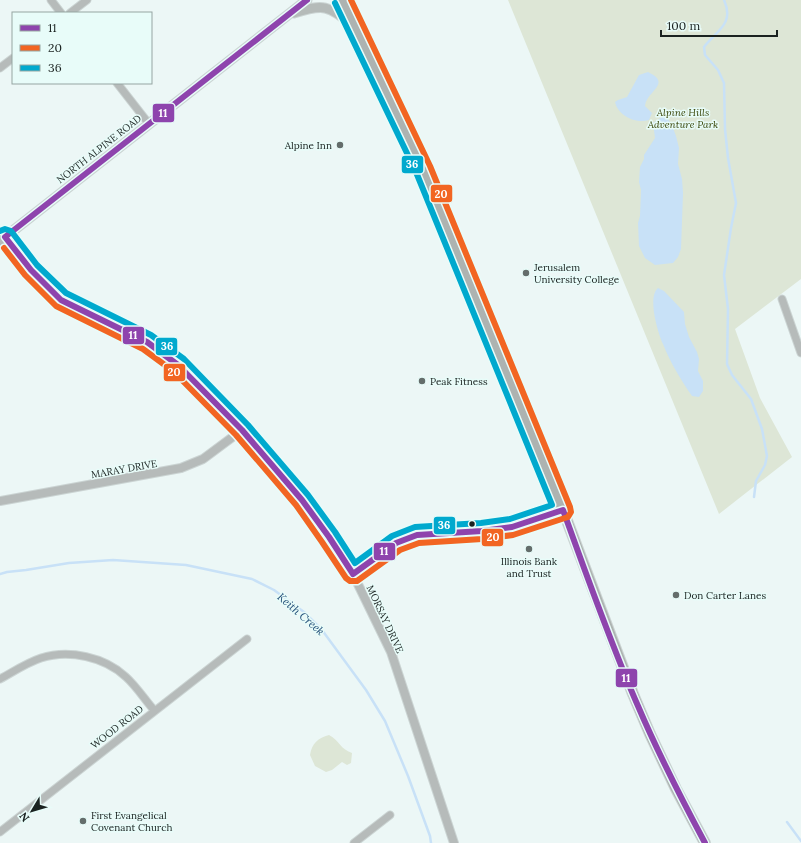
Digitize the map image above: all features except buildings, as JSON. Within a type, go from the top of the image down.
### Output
[{"type":"main road","points":[[288,14],[296,0]]},
{"type":"main road","name":"NORTH ALPINE ROAD","points":[[2,237],[307,0]]},
{"type":"main road","points":[[342,0],[424,169],[562,510],[638,707],[676,789],[704,843]]},
{"type":"main road","points":[[350,0],[354,26]]},
{"type":"main road","points":[[288,14],[323,7],[343,17],[354,26]]},
{"type":"street","points":[[51,0],[61,12]]},
{"type":"street","points":[[71,12],[87,0]]},
{"type":"street","points":[[0,68],[12,59]]},
{"type":"street","points":[[118,84],[149,124]]},
{"type":"street","name":"MORSAY DRIVE","points":[[2,237],[44,284],[61,300],[146,342],[178,365],[242,430],[302,500],[329,537],[353,574],[391,652],[454,843]]},
{"type":"street","points":[[782,299],[801,353]]},
{"type":"street","name":"MARAY DRIVE","points":[[0,501],[181,468],[203,459],[242,430]]},
{"type":"street","points":[[353,574],[396,543],[417,535],[482,531],[512,526],[562,510]]},
{"type":"street","name":"WOOD ROAD","points":[[0,832],[246,639]]},
{"type":"street","points":[[0,680],[28,664],[48,656],[66,654],[85,656],[112,667],[126,677],[154,710]]},
{"type":"street","points":[[354,843],[390,815]]},
{"type":"green space","name":"Alpine Hills Adventure Park","points":[[508,0],[801,0],[801,279],[735,329],[760,398],[792,457],[719,514]]},
{"type":"green space","points":[[329,735],[352,753],[351,763],[347,765],[342,762],[332,770],[326,772],[315,766],[310,755],[314,744]]},
{"type":"water","points":[[648,72],[655,76],[658,80],[656,88],[649,96],[645,106],[652,113],[649,120],[633,120],[628,118],[620,111],[615,102],[627,97],[639,75]]},
{"type":"water","points":[[662,117],[666,117],[671,123],[679,148],[678,164],[682,179],[683,193],[681,249],[678,257],[673,263],[655,265],[645,258],[639,246],[638,223],[640,216],[641,190],[639,182],[640,167],[644,159],[644,155],[655,138],[653,123]]},
{"type":"water","points":[[658,288],[664,291],[684,312],[685,324],[689,337],[697,352],[699,359],[698,371],[703,381],[703,391],[699,397],[692,396],[688,390],[672,364],[661,339],[656,324],[653,307],[653,299]]},
{"type":"waterway","points":[[724,0],[727,8],[726,21],[704,47],[705,55],[718,70],[724,83],[725,129],[728,158],[736,203],[724,275],[728,309],[727,364],[732,375],[751,399],[762,429],[767,456],[765,465],[756,481],[754,497]]},
{"type":"waterway","name":"Keith Creek","points":[[0,574],[69,563],[113,560],[186,565],[252,579],[274,590],[304,612],[322,630],[366,690],[385,721],[408,776],[430,836],[431,843]]},
{"type":"waterway","points":[[787,822],[801,841]]},
{"type":"transit line","name":"11","points":[[307,0],[5,237],[31,270],[61,300],[147,342],[178,365],[242,430],[302,500],[329,537],[353,574],[396,543],[417,535],[482,531],[512,527],[563,510],[599,609],[628,682],[662,758],[705,843]]},
{"type":"transit line","name":"20","points":[[4,248],[25,275],[56,306],[143,349],[173,371],[236,435],[296,505],[346,578],[350,581],[357,581],[400,550],[419,543],[482,539],[513,535],[568,517],[571,512],[570,507],[430,166],[351,0]]},
{"type":"transit line","name":"36","points":[[0,231],[5,229],[11,231],[37,265],[66,293],[151,335],[184,359],[248,425],[308,495],[355,563],[392,536],[415,527],[481,523],[510,519],[552,505],[416,172],[335,3]]},
{"type":"place","name":"Alpine Inn","points":[[340,145]]},
{"type":"place","name":"Jerusalem University College","points":[[526,273]]},
{"type":"place","name":"Peak Fitness","points":[[422,381]]},
{"type":"place","name":"Illinois Bank and Trust","points":[[529,549]]},
{"type":"place","name":"Don Carter Lanes","points":[[676,595]]},
{"type":"place","name":"First Evangelical Covenant Church","points":[[83,821]]}]
